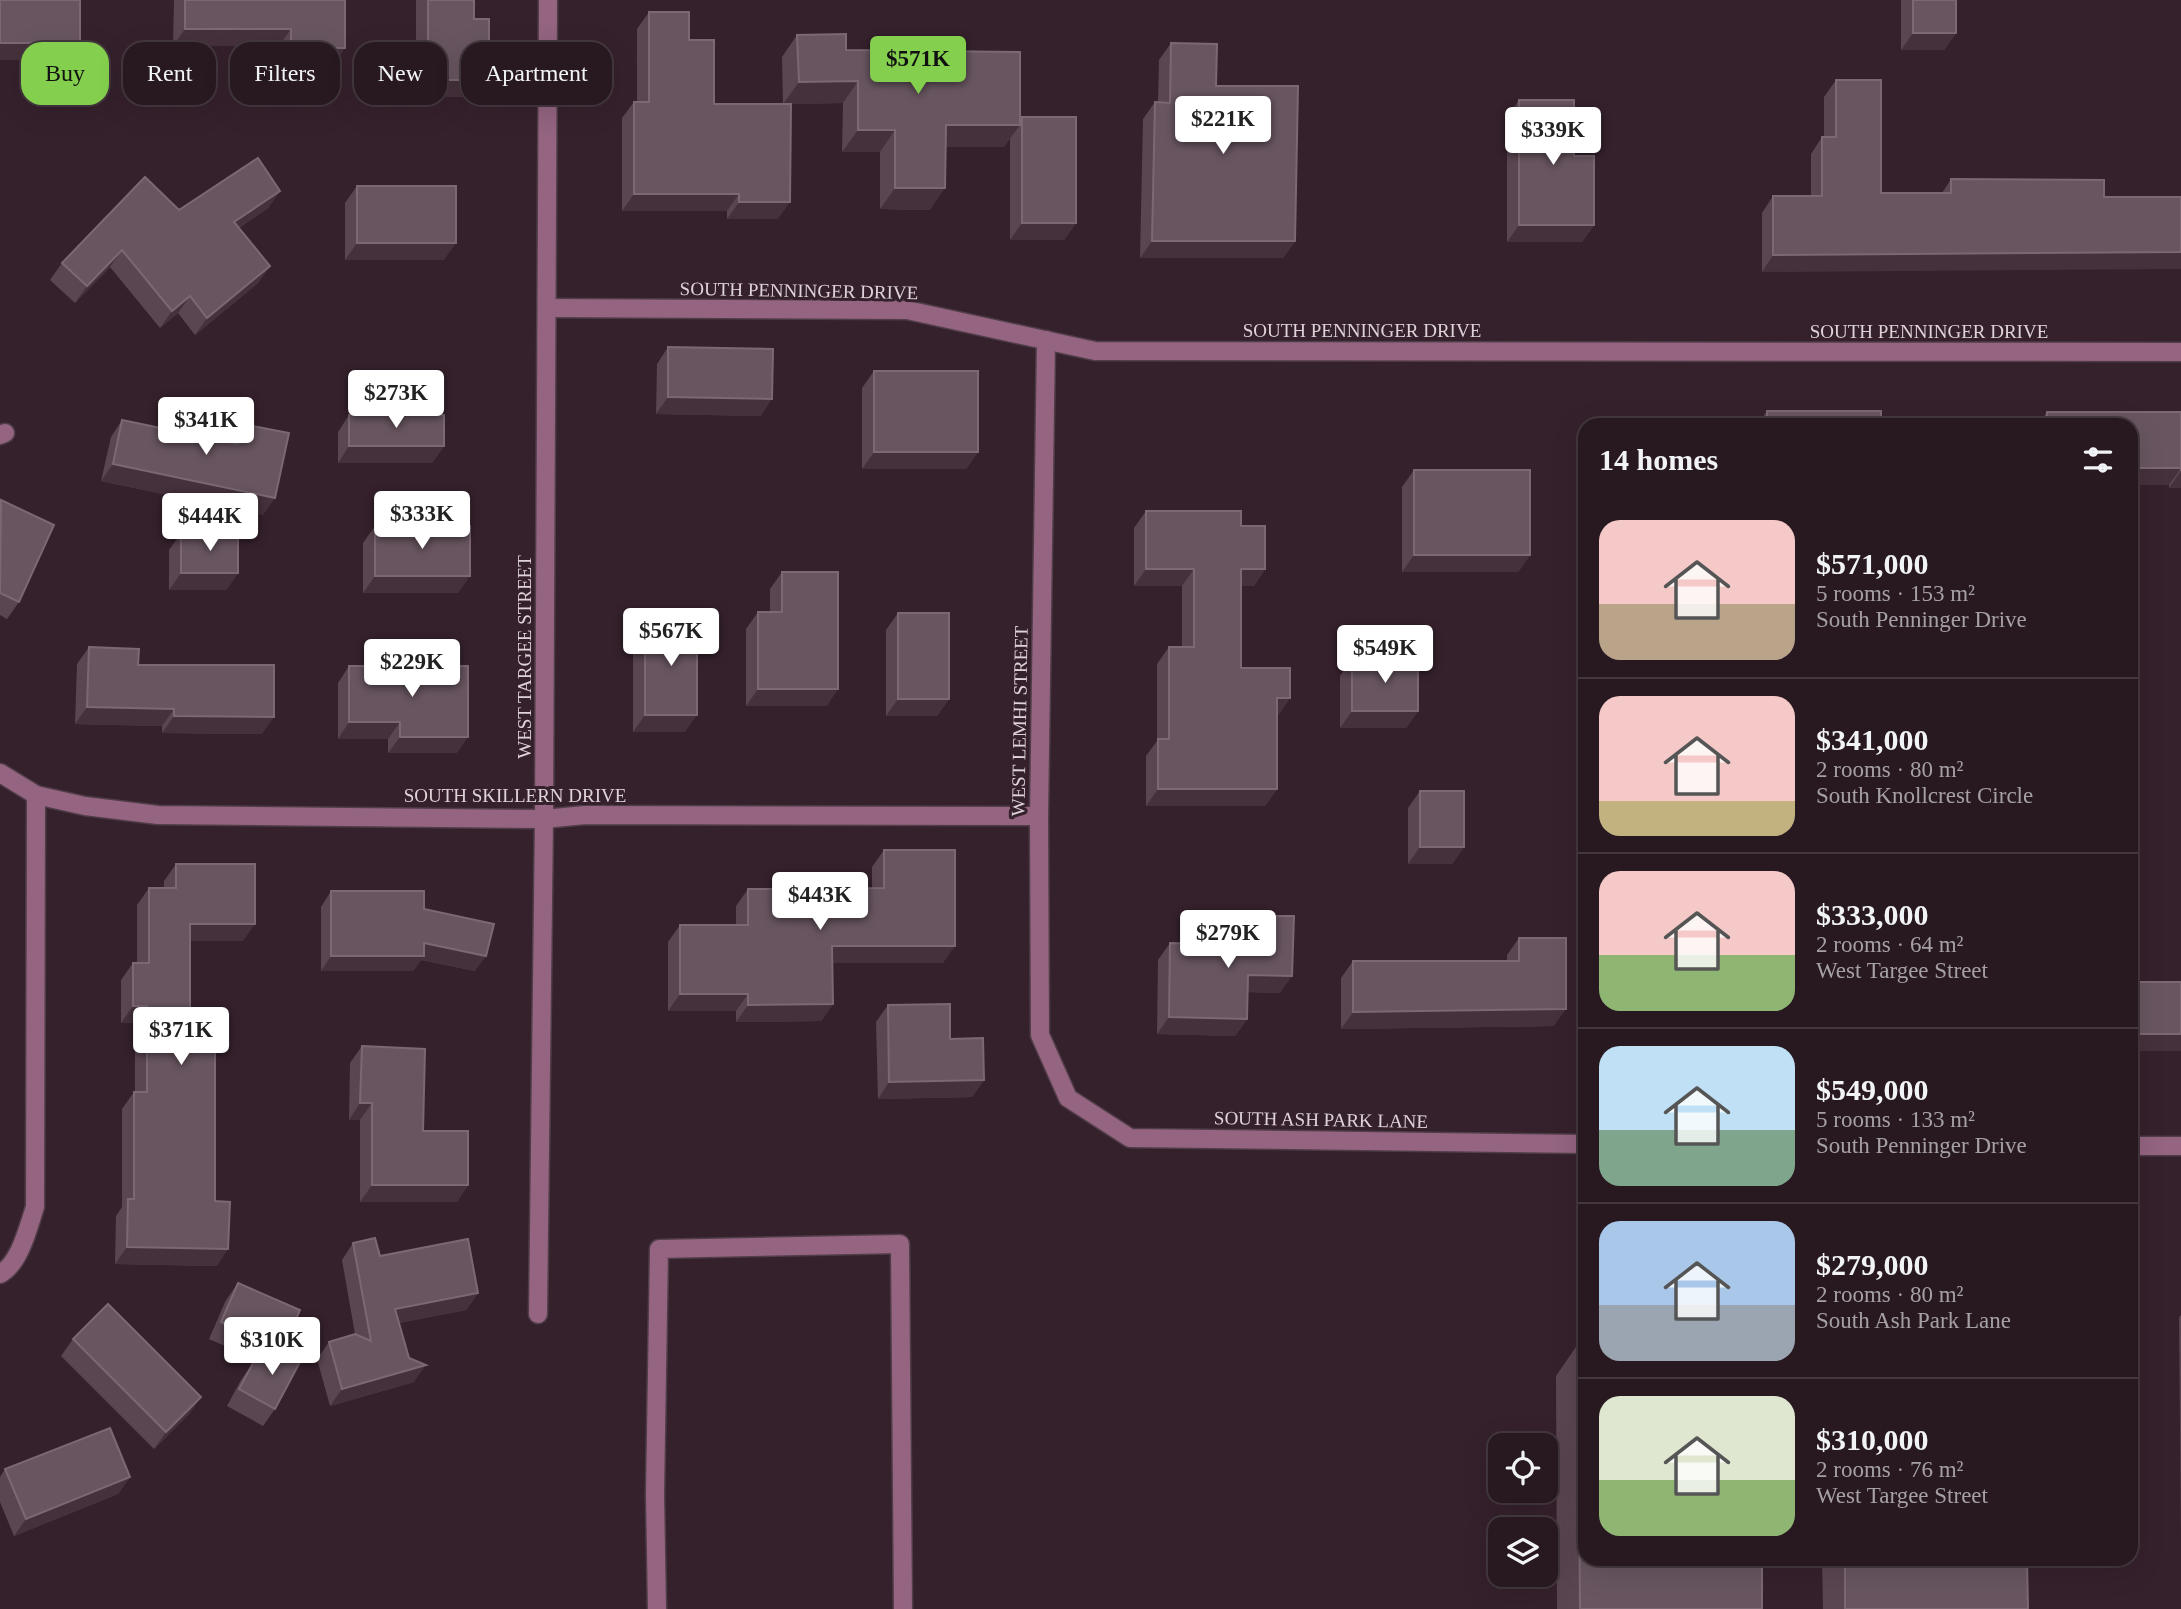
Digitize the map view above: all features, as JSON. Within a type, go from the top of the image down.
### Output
[{"type":"street","name":"WEST TARGEE STREET","points":[[538,1314],[544,819],[548,0]]},
{"type":"street","name":"SOUTH PENNINGER DRIVE","points":[[547,308],[907,310],[1095,351],[2181,352]]},
{"type":"street","name":"WEST LEMHI STREET","points":[[1046,340],[1039,816],[1040,1035],[1068,1098]]},
{"type":"street","name":"SOUTH SKILLERN DRIVE","points":[[0,773],[36,795],[85,806],[158,815],[544,819],[585,815],[1039,816]]},
{"type":"street","points":[[0,1274],[24,1244],[35,1207],[36,795]]},
{"type":"street","name":"SOUTH ASH PARK LANE","points":[[1068,1098],[1130,1138],[1578,1143]]},
{"type":"street","points":[[2138,1146],[2181,1146]]},
{"type":"street","points":[[657,1609],[655,1495],[659,1249],[900,1244],[902,1609]]},
{"type":"building","points":[[0,0],[80,0],[80,42],[0,43]]},
{"type":"building","points":[[185,0],[345,0],[345,48],[340,48],[340,42],[291,42],[291,29],[185,29]]},
{"type":"building","points":[[428,0],[474,0],[474,19],[489,19],[489,42],[461,42],[461,80],[447,80],[447,42],[428,42]]},
{"type":"building","points":[[1913,0],[1956,0],[1956,33],[1913,33]]},
{"type":"building","points":[[649,12],[689,12],[689,40],[714,40],[714,104],[791,104],[790,202],[739,202],[739,194],[634,194],[634,102],[649,102]]},
{"type":"building","points":[[846,34],[846,50],[1020,52],[1020,125],[946,125],[945,188],[895,188],[895,130],[858,130],[858,81],[799,82],[797,35]]},
{"type":"building","points":[[1171,43],[1217,44],[1216,86],[1298,86],[1295,241],[1152,241],[1155,102],[1170,103]]},
{"type":"building","points":[[1836,80],[1881,80],[1881,193],[1951,193],[1951,179],[2104,180],[2104,197],[2181,197],[2181,252],[1773,255],[1773,196],[1822,196],[1822,137],[1836,137]]},
{"type":"building","points":[[1519,100],[1574,100],[1574,156],[1594,156],[1594,225],[1519,225]]},
{"type":"building","points":[[1022,117],[1076,117],[1076,223],[1022,223]]},
{"type":"building","points":[[258,158],[280,191],[234,222],[270,266],[207,318],[190,296],[172,311],[122,250],[87,286],[62,263],[145,177],[179,210]]},
{"type":"building","points":[[357,186],[456,186],[456,243],[357,243]]},
{"type":"building","points":[[668,347],[773,349],[772,399],[668,397]]},
{"type":"building","points":[[874,371],[978,371],[978,452],[874,452]]},
{"type":"building","points":[[1767,411],[1881,411],[1881,418],[1767,418]]},
{"type":"building","points":[[2047,412],[2181,412],[2181,468],[2138,468],[2138,418],[2047,418]]},
{"type":"building","points":[[349,415],[444,415],[444,446],[349,446]]},
{"type":"building","points":[[122,420],[238,444],[243,424],[289,433],[275,498],[113,464]]},
{"type":"building","points":[[1414,470],[1530,470],[1530,555],[1414,555]]},
{"type":"building","points":[[1,500],[54,525],[19,602],[0,593]]},
{"type":"building","points":[[1146,511],[1241,511],[1241,526],[1265,526],[1265,569],[1241,569],[1241,668],[1290,668],[1290,698],[1277,698],[1277,789],[1158,789],[1158,739],[1169,739],[1169,647],[1194,647],[1194,569],[1146,569]]},
{"type":"building","points":[[375,526],[470,526],[470,576],[375,576]]},
{"type":"building","points":[[181,533],[238,533],[238,573],[181,573]]},
{"type":"building","points":[[782,572],[838,572],[838,689],[758,689],[758,612],[782,612]]},
{"type":"building","points":[[898,613],[949,613],[949,699],[898,699]]},
{"type":"building","points":[[645,622],[697,622],[697,715],[645,715]]},
{"type":"building","points":[[89,647],[139,649],[138,665],[274,665],[274,717],[174,716],[174,709],[87,707]]},
{"type":"building","points":[[1352,659],[1418,659],[1418,711],[1352,711]]},
{"type":"building","points":[[349,666],[468,666],[468,737],[400,737],[400,722],[349,722]]},
{"type":"building","points":[[1420,791],[1464,791],[1464,847],[1420,847]]},
{"type":"building","points":[[884,850],[955,850],[955,946],[832,946],[833,1004],[748,1005],[748,994],[680,994],[680,925],[748,925],[748,889],[884,888]]},
{"type":"building","points":[[176,864],[255,864],[255,924],[190,924],[190,1022],[215,1022],[215,1201],[230,1202],[228,1249],[127,1247],[128,1199],[134,1199],[134,1092],[147,1092],[147,1006],[133,1006],[133,963],[149,963],[149,888],[176,888]]},
{"type":"building","points":[[331,891],[424,891],[424,909],[494,924],[486,956],[424,943],[424,956],[331,956]]},
{"type":"building","points":[[1248,916],[1294,916],[1292,976],[1248,975],[1247,1019],[1169,1017],[1170,943],[1248,945]]},
{"type":"building","points":[[1519,938],[1566,938],[1566,1009],[1353,1012],[1353,961],[1519,961]]},
{"type":"building","points":[[2138,982],[2181,982],[2181,1034],[2138,1034]]},
{"type":"building","points":[[950,1004],[950,1039],[983,1038],[984,1080],[889,1082],[888,1005]]},
{"type":"building","points":[[362,1046],[425,1049],[423,1131],[468,1131],[468,1185],[372,1185],[372,1103],[360,1103]]},
{"type":"building","points":[[375,1238],[380,1256],[468,1239],[478,1293],[395,1309],[409,1358],[426,1365],[342,1389],[329,1342],[355,1334],[371,1341],[353,1243]]},
{"type":"building","points":[[238,1283],[300,1310],[283,1350],[221,1322]]},
{"type":"building","points":[[108,1304],[201,1397],[166,1432],[73,1339]]},
{"type":"building","points":[[308,1347],[275,1409],[239,1389],[253,1363]]},
{"type":"building","points":[[110,1428],[130,1477],[26,1519],[5,1469]]},
{"type":"building","points":[[1580,1566],[1762,1566],[1762,1609],[1580,1609]]},
{"type":"building","points":[[1845,1566],[2027,1566],[2028,1609],[1845,1609]]}]
